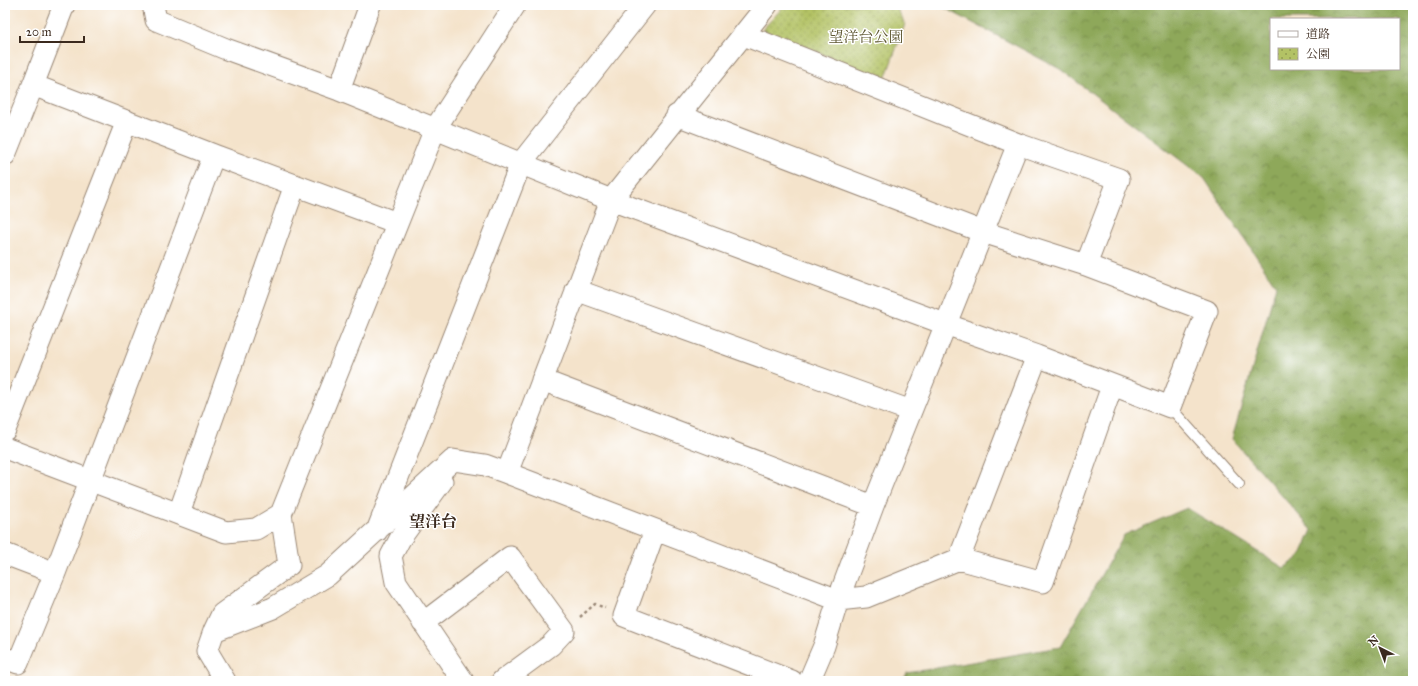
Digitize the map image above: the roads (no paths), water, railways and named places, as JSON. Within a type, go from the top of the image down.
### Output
[{"type":"street","points":[[5,155],[64,5]]},
{"type":"street","points":[[153,5],[156,20],[226,48],[339,90],[611,200],[945,324],[1037,356],[1170,407],[1207,311],[1086,265],[983,232],[678,115]]},
{"type":"street","points":[[339,90],[370,5]]},
{"type":"street","points":[[225,681],[207,651],[214,631],[222,614],[289,565],[282,514],[435,128],[515,5]]},
{"type":"street","points":[[377,531],[521,163],[645,5]]},
{"type":"street","points":[[507,473],[611,200],[767,5]]},
{"type":"street","points":[[744,35],[1018,144],[1118,179],[1086,265]]},
{"type":"street","points":[[32,85],[397,223]]},
{"type":"street","points":[[5,430],[127,121]]},
{"type":"street","points":[[809,681],[824,646],[838,600],[873,506],[1018,144]]},
{"type":"street","points":[[5,658],[18,663],[55,573],[89,480],[214,155]]},
{"type":"street","points":[[179,513],[295,185]]},
{"type":"street","points":[[576,290],[911,411]]},
{"type":"street","points":[[959,559],[1037,356]]},
{"type":"street","points":[[542,380],[873,506]]},
{"type":"street","points":[[214,631],[273,608],[328,575],[453,460],[485,465],[838,600],[866,597],[959,559],[1043,582],[1112,386]]},
{"type":"street","points":[[5,448],[226,532],[256,529],[282,514]]},
{"type":"street","points":[[444,468],[442,484],[400,538],[390,556],[396,582],[463,681]]},
{"type":"street","points":[[655,530],[624,616],[792,681]]},
{"type":"street","points":[[5,554],[55,573]]},
{"type":"street","points":[[423,623],[510,558],[564,631],[551,645],[502,681]]},
{"type":"lane","points":[[1170,407],[1239,484]]},
{"type":"district","name":"望洋台","points":[[433,521]]},
{"type":"park label","name":"望洋台公園","points":[[866,37]]}]
